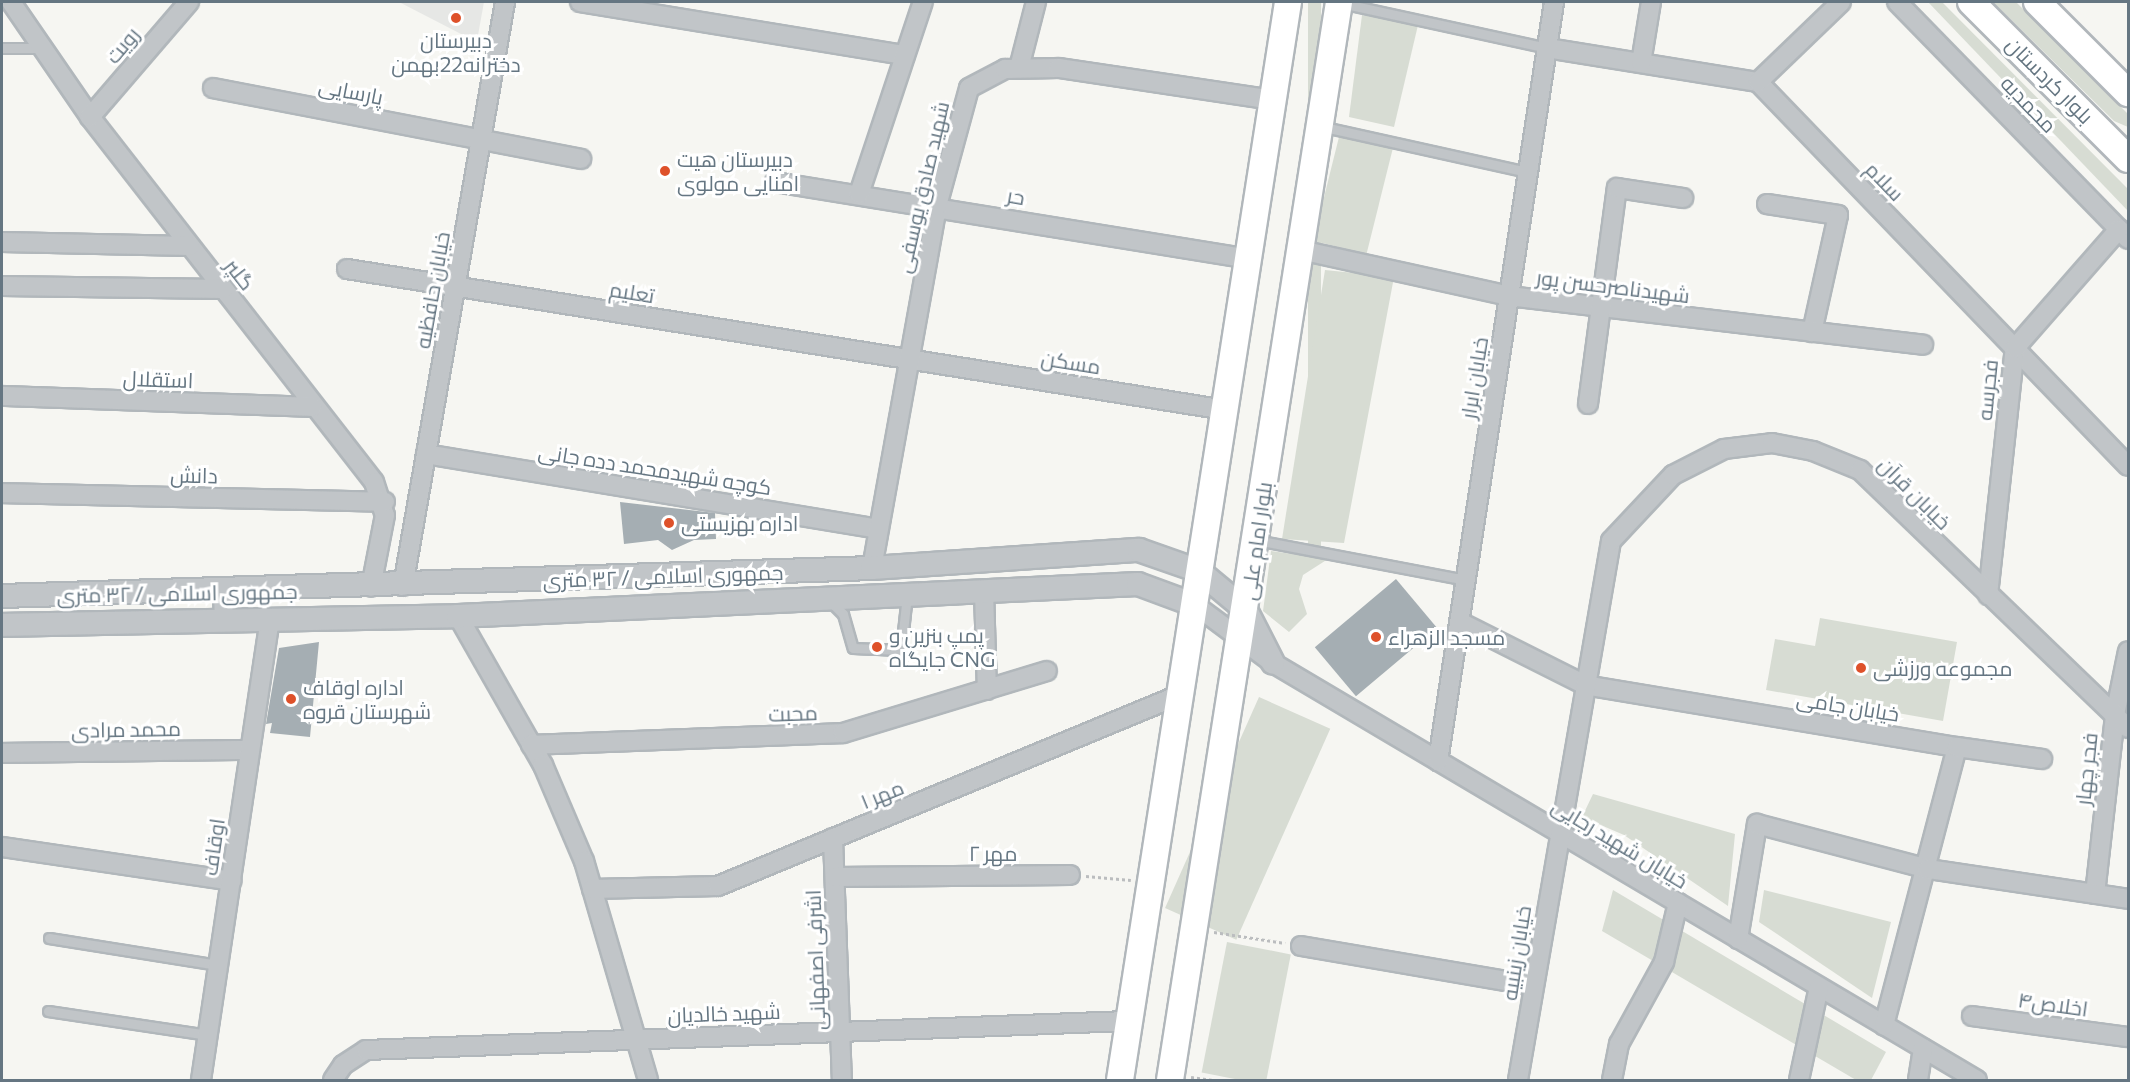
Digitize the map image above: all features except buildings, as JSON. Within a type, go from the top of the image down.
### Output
[{"type":"main road","points":[[1120,1080],[1288,2]]},
{"type":"main road","name":"بلوار امام علی","points":[[1170,1080],[1243,639],[1255,540],[1339,2]]},
{"type":"main road","name":"بلوار کردستان","points":[[1971,2],[2128,159]]},
{"type":"main road","points":[[2037,2],[2128,93]]},
{"type":"street","name":"گلپر","points":[[11,2],[90,117],[385,502]]},
{"type":"street","name":"رویت","points":[[90,117],[189,2]]},
{"type":"street","name":"خیابان حافظیه","points":[[403,586],[505,2]]},
{"type":"street","points":[[580,2],[905,55]]},
{"type":"street","points":[[859,194],[923,2]]},
{"type":"street","points":[[1019,68],[1036,2]]},
{"type":"street","name":"خیابان ابرار","points":[[1438,761],[1554,2]]},
{"type":"street","points":[[1641,63],[1652,2]]},
{"type":"street","points":[[1547,48],[1758,82],[1841,2]]},
{"type":"street","name":"محمدیه","points":[[1897,2],[2124,234]]},
{"type":"street","name":"شهید صادق یوسفی","points":[[872,568],[877,529],[937,206],[969,88],[1005,69],[1059,68],[1273,100]]},
{"type":"street","name":"سلام","points":[[1758,82],[2128,466]]},
{"type":"street","name":"پارسایی","points":[[213,88],[581,159]]},
{"type":"street","name":"حر","points":[[775,182],[937,206],[1248,259]]},
{"type":"street","points":[[1588,404],[1604,307],[1617,188],[1683,198]]},
{"type":"street","points":[[1767,204],[1838,215],[1812,332]]},
{"type":"street","name":"فجرسه","points":[[1988,595],[2015,348],[2124,234]]},
{"type":"street","points":[[2,242],[190,246]]},
{"type":"street","name":"شهیدناصرحسن پور","points":[[1300,250],[1509,296],[1923,345]]},
{"type":"street","name":"تعلیم","points":[[347,269],[910,359]]},
{"type":"street","points":[[2,286],[223,289]]},
{"type":"street","name":"مسکن","points":[[910,359],[1225,410]]},
{"type":"street","name":"استقلال","points":[[2,396],[314,407]]},
{"type":"street","name":"خیابان قرآن","points":[[1559,833],[1611,541],[1673,475],[1724,449],[1772,443],[1813,451],[1860,470],[2128,728]]},
{"type":"street","name":"کوچه شهیدمحمد دده جانی","points":[[426,454],[877,529]]},
{"type":"street","name":"دانش","points":[[2,493],[385,502]]},
{"type":"street","points":[[371,587],[385,502]]},
{"type":"street","name":"جمهوری اسلامی / ۳۲ متری","points":[[2,596],[223,593],[872,568],[1139,550],[1199,571],[1246,610],[1273,663]]},
{"type":"street","name":"جمهوری اسلامی / ۳۲ متری","points":[[2,625],[458,616],[1138,584],[1195,605]]},
{"type":"street","points":[[984,591],[987,690]]},
{"type":"street","points":[[223,593],[224,621]]},
{"type":"street","name":"خیابان شهید رجایی","points":[[1195,605],[1273,663],[1977,1080]]},
{"type":"street","points":[[458,616],[531,745],[592,889],[633,1039],[648,1080]]},
{"type":"street","name":"اوقاف","points":[[201,1080],[270,620]]},
{"type":"street","name":"خیابان جامی","points":[[1460,622],[1585,685],[2042,759]]},
{"type":"street","name":"فجر چهار","points":[[2095,894],[2115,715],[2128,651]]},
{"type":"street","name":"محبت","points":[[531,745],[843,733],[1047,671]]},
{"type":"street","name":"مهر ۱","points":[[592,889],[718,886],[1180,695]]},
{"type":"street","points":[[1884,1026],[1928,869],[1957,747]]},
{"type":"street","name":"محمد مرادی","points":[[2,753],[250,750]]},
{"type":"street","points":[[1738,939],[1757,824],[1928,869],[2128,899]]},
{"type":"street","name":"خیابان زینبیه","points":[[1518,1080],[1559,833]]},
{"type":"street","name":"اشرفی اصفهانی","points":[[833,838],[842,1080]]},
{"type":"street","points":[[2,847],[231,881]]},
{"type":"street","name":"مهر ۲","points":[[835,877],[1070,875]]},
{"type":"street","points":[[1612,1080],[1619,1044],[1664,962],[1678,903]]},
{"type":"street","points":[[1301,946],[1534,986]]},
{"type":"street","points":[[1799,1080],[1819,987]]},
{"type":"street","name":"اخلاص۴","points":[[1972,1016],[2128,1037]]},
{"type":"street","name":"شهید خالدیان","points":[[333,1080],[343,1065],[366,1050],[1129,1021]]},
{"type":"street","points":[[1918,1080],[1923,1048]]},
{"type":"lane","points":[[1339,2],[1547,48]]},
{"type":"lane","points":[[2,48],[42,48]]},
{"type":"lane","points":[[1319,125],[1528,172]]},
{"type":"lane","points":[[1255,540],[1466,580]]},
{"type":"lane","points":[[827,599],[843,614],[853,648],[901,650],[907,595]]},
{"type":"lane","points":[[49,938],[218,965]]},
{"type":"lane","points":[[48,1011],[208,1035]]},
{"type":"path","points":[[1070,875],[1151,882]]},
{"type":"path","points":[[1194,928],[1301,946]]},
{"type":"shaded area","name":"دبیرستان دخترانه22بهمن","points":[[399,2],[484,2],[478,35],[463,35]]},
{"type":"shaded area","points":[[1308,2],[1321,2],[1321,549],[1308,549]]},
{"type":"shaded area","points":[[1928,2],[1942,2],[2128,189],[2128,211]]},
{"type":"shaded area","points":[[1993,2],[2016,2],[2128,114],[2128,127],[2114,121]]},
{"type":"shaded area","points":[[1362,15],[1418,25],[1394,127],[1349,117]]},
{"type":"shaded area","points":[[1340,133],[1393,146],[1367,254],[1313,241]]},
{"type":"shaded area","points":[[1325,270],[1394,277],[1344,543],[1282,539]]},
{"type":"shaded area","points":[[1271,551],[1328,559],[1303,575],[1299,589],[1307,614],[1289,632],[1263,611]]},
{"type":"shaded area","name":"مجموعه ورزشی","points":[[1820,618],[1957,642],[1943,721],[1766,690],[1775,639],[1815,646]]},
{"type":"shaded area","points":[[1259,697],[1330,729],[1236,940],[1165,908]]},
{"type":"shaded area","points":[[1593,794],[1735,834],[1728,906],[1624,835],[1582,817]]},
{"type":"shaded area","points":[[1613,890],[1886,1052],[1871,1080],[1856,1080],[1602,931]]},
{"type":"shaded area","points":[[1764,890],[1891,922],[1872,998],[1759,922]]},
{"type":"shaded area","points":[[1227,942],[1291,954],[1266,1080],[1240,1080],[1202,1073]]},
{"type":"place","name":"دبیرستان دخترانه22بهمن","points":[[456,18]]},
{"type":"place","name":"دبیرستان هیت امنایی مولوی","points":[[665,171]]},
{"type":"place","name":"اداره بهزیستی","points":[[669,523]]},
{"type":"place","name":"مسجد الزهراء","points":[[1376,637]]},
{"type":"place","name":"پمپ بنزین و جایگاه CNG","points":[[877,647]]},
{"type":"place","name":"مجموعه ورزشی","points":[[1861,668]]},
{"type":"place","name":"اداره اوقاف شهرستان قروه","points":[[291,699]]}]
